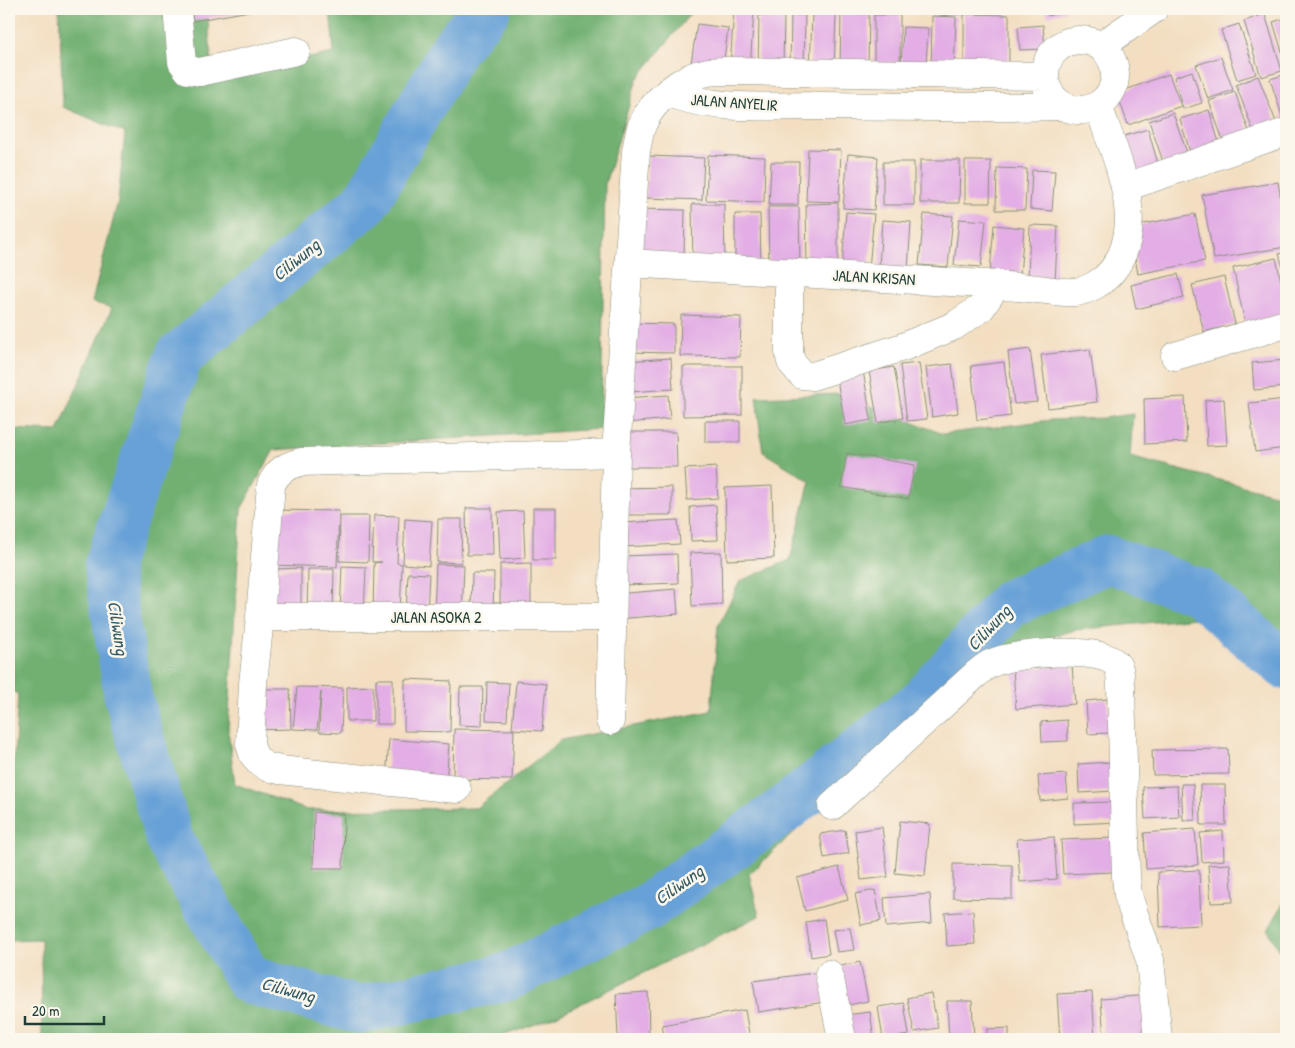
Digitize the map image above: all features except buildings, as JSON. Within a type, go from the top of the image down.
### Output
[{"type":"street","points":[[177,9],[182,62],[188,70],[200,72],[296,51]]},
{"type":"street","points":[[1101,46],[1154,9]]},
{"type":"street","points":[[1080,39],[1091,41],[1101,46],[1110,55],[1116,77],[1113,88],[1107,98],[1087,110],[1075,110],[1064,106],[1054,99],[1047,89],[1044,76],[1046,65],[1058,47],[1080,39]]},
{"type":"street","name":"JALAN ANYELIR","points":[[668,93],[682,81],[694,76],[716,72],[1044,76]]},
{"type":"street","points":[[610,721],[616,453],[634,178],[638,136],[648,115],[668,93]]},
{"type":"street","name":"JALAN ANYELIR","points":[[668,93],[700,102],[742,106],[941,108],[1064,106]]},
{"type":"street","points":[[1098,105],[1126,187],[1286,132]]},
{"type":"street","name":"JALAN KRISAN","points":[[629,263],[997,284],[1073,292],[1089,288],[1112,271],[1122,253],[1128,236],[1129,204],[1126,187]]},
{"type":"street","points":[[789,272],[789,352],[791,362],[802,375],[813,376],[903,347],[954,326],[981,308],[997,284]]},
{"type":"street","points":[[1175,356],[1286,324]]},
{"type":"street","points":[[457,790],[280,770],[267,767],[258,761],[253,754],[250,744],[253,684],[271,485],[276,475],[289,466],[301,462],[616,453]]},
{"type":"street","name":"JALAN ASOKA 2","points":[[260,617],[612,617]]},
{"type":"street","points":[[832,806],[976,674],[992,663],[1015,657],[1050,653],[1100,655],[1110,659],[1117,665],[1121,680],[1128,894],[1150,960],[1158,1039]]},
{"type":"street","points":[[830,974],[842,1039]]},
{"type":"green space","points":[[59,9],[207,9],[213,77],[334,53],[330,9],[694,9],[637,79],[605,184],[601,429],[274,450],[241,509],[228,730],[235,784],[307,810],[476,808],[561,740],[711,711],[718,626],[740,581],[790,560],[810,481],[763,452],[756,397],[839,394],[943,434],[1050,420],[1103,418],[1133,414],[1130,457],[1286,497],[1286,692],[1196,618],[1075,630],[984,657],[749,874],[759,916],[550,1019],[494,1039],[42,1039],[41,939],[9,940],[9,762],[14,762],[18,694],[9,690],[9,429],[58,431],[112,308],[92,302],[118,201],[125,133],[63,107]]},
{"type":"green space","points":[[1286,899],[1286,962],[1268,930]]},
{"type":"waterway","name":"Ciliwung","points":[[487,9],[455,47],[365,203],[179,356],[108,566],[128,696],[170,841],[249,980],[359,1010],[507,977],[648,907],[785,809],[921,703],[1010,603],[1108,559],[1199,592],[1286,666]]}]
